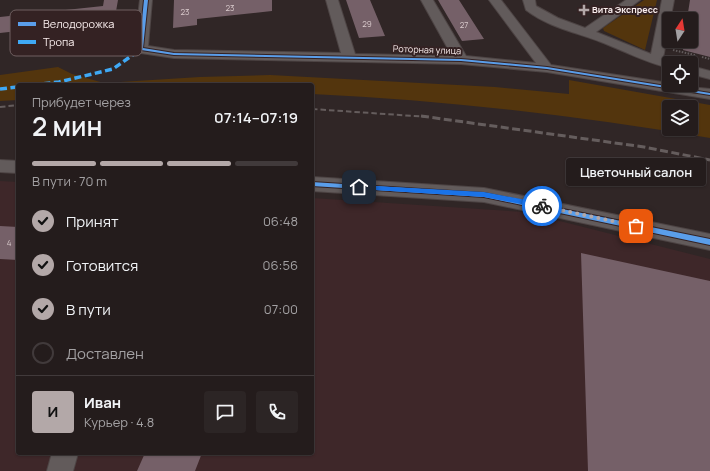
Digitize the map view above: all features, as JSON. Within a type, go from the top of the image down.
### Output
[{"type":"street","name":"Роторная улица","points":[[142,39],[146,0]]},
{"type":"street","points":[[332,0],[349,57]]},
{"type":"street","points":[[427,0],[461,60]]},
{"type":"street","points":[[495,0],[547,68]]},
{"type":"street","points":[[529,0],[530,7],[536,12],[662,62]]},
{"type":"street","points":[[586,33],[634,0]]},
{"type":"street","points":[[656,61],[668,0]]},
{"type":"street","name":"Роторная улица","points":[[142,49],[174,54],[461,60],[547,68],[710,94]]},
{"type":"street","points":[[698,72],[710,75]]},
{"type":"street","points":[[0,166],[16,167]]},
{"type":"street","points":[[314,184],[484,194],[710,242]]},
{"type":"street","points":[[60,471],[64,455]]},
{"type":"path","points":[[659,46],[710,59]]},
{"type":"shaded area","points":[[644,0],[657,0],[645,50],[604,31],[603,28]]},
{"type":"shaded area","points":[[58,67],[72,74],[104,83],[16,83],[16,100],[0,101],[0,75]]},
{"type":"shaded area","points":[[270,75],[495,87],[569,94],[569,80],[682,100],[662,100],[662,130],[512,110],[412,100],[314,94],[314,83],[104,83],[200,77]]},
{"type":"shaded area","points":[[698,103],[710,105],[710,138],[698,136]]},
{"type":"shaded area","points":[[0,181],[16,182],[16,455],[314,455],[314,198],[524,212],[710,259],[710,471],[0,471]]},
{"type":"building","points":[[104,0],[118,0],[116,10],[66,10],[103,6]]},
{"type":"building","points":[[174,0],[272,0],[272,11],[197,19],[197,25],[173,28]]},
{"type":"building","points":[[346,0],[370,0],[385,36],[359,38]]},
{"type":"building","points":[[438,0],[459,0],[484,39],[462,41]]},
{"type":"building","points":[[690,0],[710,0],[710,57],[683,50],[683,48],[698,48],[698,12],[688,12]]},
{"type":"building","points":[[10,16],[10,32],[0,33],[0,17]]},
{"type":"building","points":[[0,226],[16,227],[16,260],[0,259]]},
{"type":"building","points":[[581,253],[710,281],[710,471],[588,471]]},
{"type":"building","points":[[144,455],[201,455],[195,471],[137,471]]},
{"type":"railway","points":[[0,107],[16,105]]},
{"type":"railway","points":[[314,109],[427,117]]},
{"type":"railway","points":[[421,116],[427,117]]},
{"type":"railway","points":[[427,117],[644,147],[710,160]]},
{"type":"marked path","points":[[50,83],[113,69],[131,56]]},
{"type":"marked path","points":[[0,89],[16,87]]},
{"type":"cycle path","points":[[142,39],[146,0]]},
{"type":"cycle path","points":[[142,49],[174,54],[461,60],[547,68],[710,94]]},
{"type":"cycle path","points":[[314,184],[484,195],[710,242]]},
{"type":"way so far","points":[[542,206],[636,226]]},
{"type":"place","name":"Вита Экспресс","points":[[584,10]]},
{"type":"place","name":"Цветочный салон","points":[[636,226]]},
{"type":"route","points":[[359,187],[484,194],[542,206]]}]
